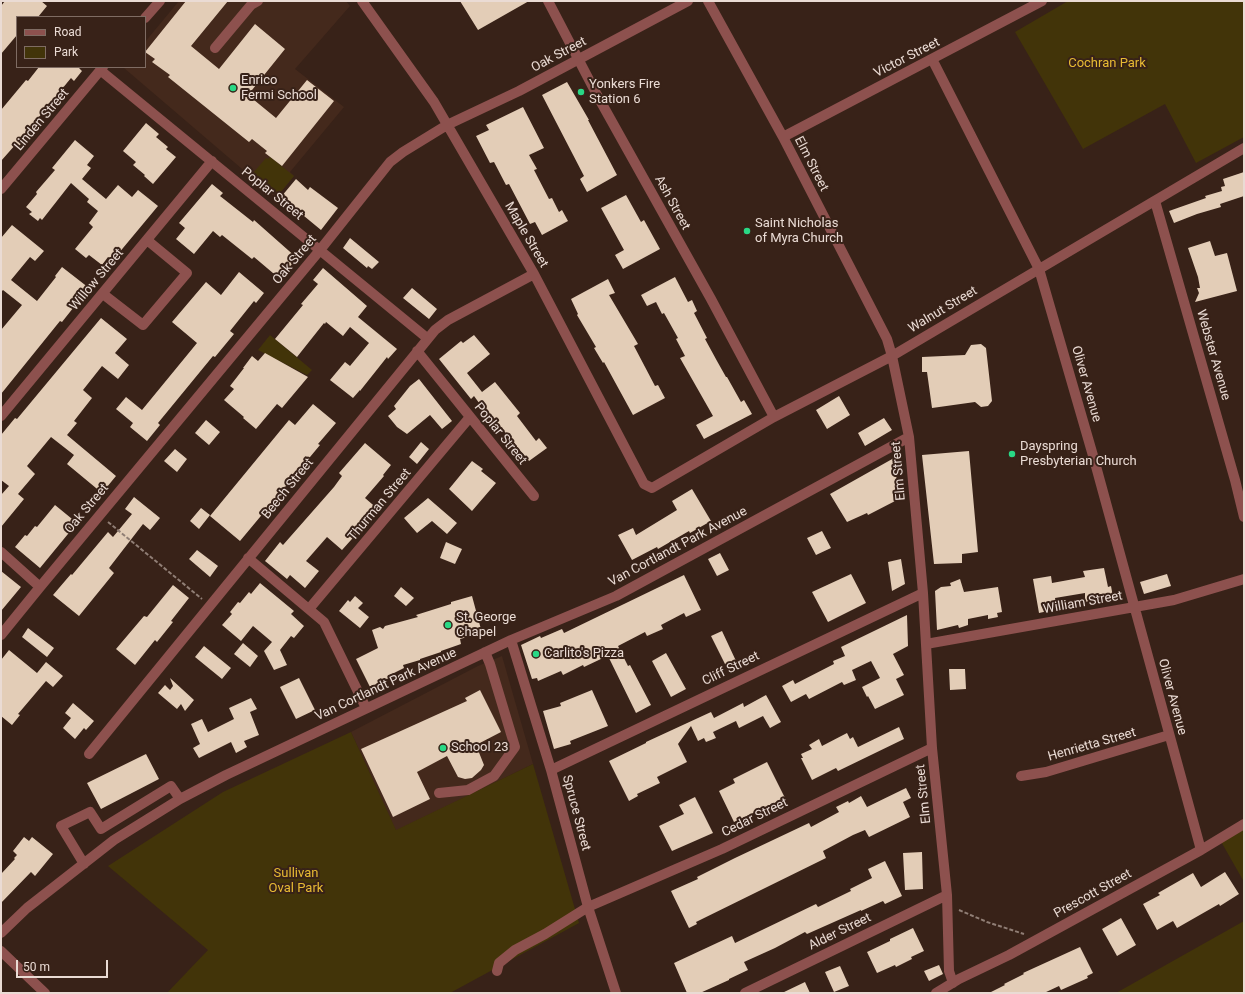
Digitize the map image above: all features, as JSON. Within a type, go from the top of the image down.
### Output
[{"type":"street","points":[[146,17],[160,1]]},
{"type":"street","points":[[215,48],[251,5],[258,1]]},
{"type":"street","name":"Maple Street","points":[[362,1],[434,102],[534,274],[644,484],[652,488]]},
{"type":"street","name":"Ash Street","points":[[548,1],[597,95],[712,299],[774,417]]},
{"type":"street","name":"Oak Street","points":[[1,634],[320,250],[390,162],[403,152],[447,125],[519,91],[688,1]]},
{"type":"street","name":"Elm Street","points":[[708,1],[783,137],[888,339],[909,437],[926,644],[932,748],[947,900],[949,971],[954,983]]},
{"type":"street","name":"Victor Street","points":[[783,137],[1042,1]]},
{"type":"street","name":"Oliver Avenue","points":[[932,59],[1039,269],[1094,459],[1201,850]]},
{"type":"street","name":"Poplar Street","points":[[102,69],[427,338]]},
{"type":"street","name":"Linden Street","points":[[1,189],[102,69]]},
{"type":"street","name":"Walnut Street","points":[[652,488],[774,417],[892,356],[1244,148]]},
{"type":"street","name":"Willow Street","points":[[1,416],[212,161]]},
{"type":"street","name":"Webster Avenue","points":[[1155,201],[1233,473],[1244,517]]},
{"type":"street","points":[[103,294],[143,326],[188,273],[147,240]]},
{"type":"street","name":"Beech Street","points":[[89,754],[434,330],[448,320],[534,274]]},
{"type":"street","name":"Poplar Street","points":[[417,351],[534,496]]},
{"type":"street","name":"Thurman Street","points":[[309,609],[470,417]]},
{"type":"street","name":"Van Cortlandt Park Avenue","points":[[1,933],[27,908],[110,843],[180,799],[226,775],[485,652],[616,596],[909,437]]},
{"type":"street","points":[[1,552],[40,587]]},
{"type":"street","points":[[248,558],[324,622],[366,708]]},
{"type":"street","name":"William Street","points":[[926,644],[1174,600],[1244,579]]},
{"type":"street","name":"Cliff Street","points":[[551,770],[922,593]]},
{"type":"street","name":"Spruce Street","points":[[511,640],[551,770],[588,908],[616,993]]},
{"type":"street","points":[[439,793],[468,790],[494,776],[515,748],[485,652]]},
{"type":"street","name":"Henrietta Street","points":[[1021,776],[1046,772],[1169,736]]},
{"type":"street","name":"Cedar Street","points":[[497,971],[499,963],[510,954],[588,908],[722,849],[932,748]]},
{"type":"street","points":[[101,829],[171,786],[180,799]]},
{"type":"street","points":[[84,864],[61,826],[90,812],[110,843]]},
{"type":"street","name":"Prescott Street","points":[[936,993],[959,979],[1009,955],[1201,850],[1244,824]]},
{"type":"street","name":"Alder Street","points":[[745,993],[947,900]]},
{"type":"street","points":[[1,951],[45,993]]},
{"type":"path","points":[[100,514],[210,606]]},
{"type":"path","points":[[947,900],[987,922],[1038,939]]},
{"type":"shaded area","name":"Enrico Fermi School","points":[[179,1],[346,1],[350,6],[295,69],[344,107],[290,172],[294,176],[276,198],[124,68],[146,68],[146,41]]},
{"type":"shaded area","name":"School 23","points":[[502,656],[533,764],[396,831],[351,732],[478,666]]},
{"type":"green space","name":"Cochran Park","points":[[1068,1],[1244,1],[1244,137],[1196,163],[1165,104],[1083,149],[1015,32]]},
{"type":"green space","points":[[270,157],[294,176],[279,194],[253,173],[266,158],[268,159]]},
{"type":"green space","points":[[270,335],[312,370],[307,375],[258,350]]},
{"type":"green space","name":"Sullivan Oval Park","points":[[351,732],[396,830],[533,764],[579,923],[450,993],[167,993],[208,950],[108,866],[223,792]]},
{"type":"green space","points":[[1244,824],[1244,882],[1219,838]]},
{"type":"green space","points":[[1244,921],[1244,993],[1116,993]]},
{"type":"building","points":[[5,1],[41,1],[47,6],[39,16],[16,16],[16,36],[1,54],[1,6]]},
{"type":"building","points":[[186,1],[228,1],[191,46],[219,69],[255,24],[285,49],[248,95],[276,118],[307,80],[334,101],[282,166],[265,153],[267,151],[252,139],[249,142],[168,77],[170,75],[152,62],[155,59],[146,53]]},
{"type":"building","points":[[460,1],[529,1],[478,30]]},
{"type":"building","points":[[38,68],[79,68],[82,71],[74,81],[71,78],[25,134],[28,136],[19,146],[16,144],[1,161],[1,110],[26,80],[28,81]]},
{"type":"building","points":[[567,82],[589,120],[617,175],[587,192],[580,179],[584,176],[542,95]]},
{"type":"building","points":[[523,107],[544,148],[529,155],[537,169],[534,170],[549,199],[552,198],[559,212],[562,210],[568,221],[542,235],[535,222],[530,224],[509,184],[506,185],[494,162],[490,163],[476,136],[489,130],[486,125]]},
{"type":"building","points":[[146,123],[159,134],[156,137],[168,147],[166,149],[176,157],[153,184],[133,165],[136,162],[123,151]]},
{"type":"building","points":[[75,140],[94,156],[87,165],[91,168],[82,179],[106,199],[118,185],[132,197],[138,190],[158,206],[113,260],[108,257],[102,265],[89,255],[86,258],[75,249],[93,227],[89,223],[98,211],[87,202],[89,199],[71,183],[42,220],[40,218],[38,221],[29,214],[32,212],[26,207],[37,194],[36,192],[55,170],[52,168]]},
{"type":"building","points":[[1244,172],[1244,196],[1220,204],[1221,207],[1174,223],[1169,211],[1206,198],[1205,196],[1222,191],[1221,187],[1225,186],[1223,179]]},
{"type":"building","points":[[296,179],[308,190],[310,187],[338,208],[321,230],[281,197]]},
{"type":"building","points":[[212,184],[223,193],[220,196],[253,222],[254,220],[297,258],[280,279],[254,257],[252,259],[222,235],[220,237],[213,231],[194,254],[176,239],[185,228],[179,223]]},
{"type":"building","points":[[626,195],[641,222],[644,220],[660,249],[623,269],[615,255],[624,250],[601,208]]},
{"type":"building","points":[[12,225],[44,251],[35,261],[30,257],[11,280],[37,301],[62,267],[89,288],[62,322],[60,321],[1,394],[1,330],[22,305],[3,290],[1,292],[1,238]]},
{"type":"building","points":[[350,238],[379,262],[372,269],[368,266],[367,268],[343,248]]},
{"type":"building","points":[[1210,241],[1215,256],[1227,253],[1237,291],[1195,302],[1199,293],[1197,288],[1200,288],[1198,277],[1188,248]]},
{"type":"building","points":[[323,268],[367,306],[358,317],[397,349],[388,359],[387,357],[353,398],[330,380],[345,362],[350,366],[369,343],[350,327],[343,336],[326,322],[325,324],[324,323],[297,357],[275,339],[318,284],[313,280]]},
{"type":"building","points":[[239,272],[264,293],[256,303],[254,301],[230,331],[234,334],[215,357],[213,356],[158,423],[160,425],[147,441],[130,427],[133,423],[116,409],[126,397],[142,410],[197,343],[172,322],[206,282],[221,295]]},
{"type":"building","points":[[675,277],[688,302],[692,300],[697,311],[694,313],[707,338],[705,339],[717,361],[741,402],[744,400],[752,414],[704,439],[696,425],[713,416],[680,358],[685,356],[676,339],[678,338],[664,313],[662,314],[656,302],[647,306],[641,295]]},
{"type":"building","points":[[608,279],[615,293],[609,295],[638,344],[634,346],[655,386],[658,385],[665,398],[633,415],[604,362],[603,363],[594,348],[596,347],[577,315],[578,314],[571,299]]},
{"type":"building","points":[[412,288],[437,309],[429,319],[403,298]]},
{"type":"building","points":[[101,318],[127,339],[115,353],[129,365],[118,379],[102,366],[83,390],[92,398],[74,421],[77,423],[67,435],[116,476],[102,493],[67,464],[74,455],[51,437],[27,466],[35,474],[18,494],[24,499],[1,527],[1,495],[9,486],[1,480],[1,435],[15,418],[17,419]]},
{"type":"building","points":[[474,335],[490,354],[467,373],[482,392],[495,382],[520,413],[517,416],[536,441],[539,438],[547,448],[529,461],[474,396],[471,399],[439,359],[461,341],[463,343]]},
{"type":"building","points":[[981,344],[986,348],[992,401],[988,406],[981,407],[975,402],[932,408],[927,372],[922,372],[922,357],[965,355],[971,345]]},
{"type":"building","points":[[265,353],[308,377],[282,408],[277,404],[256,429],[224,400],[234,389],[230,386],[252,356],[258,361]]},
{"type":"building","points":[[419,379],[452,421],[442,429],[430,415],[407,434],[397,427],[388,416],[396,409],[394,406],[410,386]]},
{"type":"building","points":[[839,396],[850,415],[827,429],[816,410]]},
{"type":"building","points":[[313,404],[336,423],[318,444],[320,445],[240,541],[210,516],[289,420],[295,425]]},
{"type":"building","points":[[884,418],[892,430],[865,446],[858,433]]},
{"type":"building","points":[[206,420],[220,432],[209,445],[195,433]]},
{"type":"building","points":[[421,442],[429,449],[417,464],[409,457]]},
{"type":"building","points":[[365,443],[391,465],[383,475],[384,476],[365,498],[379,510],[342,550],[327,537],[306,561],[319,571],[305,588],[290,575],[287,579],[265,561],[280,542],[283,545],[334,487],[342,476],[339,473]]},
{"type":"building","points":[[175,449],[187,459],[177,472],[164,461]]},
{"type":"building","points":[[969,451],[978,552],[962,554],[962,563],[934,564],[922,455]]},
{"type":"building","points":[[894,458],[899,499],[868,515],[867,513],[847,522],[830,494]]},
{"type":"building","points":[[472,461],[483,469],[481,471],[496,483],[472,511],[449,489]]},
{"type":"building","points":[[692,489],[711,521],[690,533],[689,531],[658,549],[657,547],[632,560],[618,535],[633,528],[636,535],[677,510],[672,501]]},
{"type":"building","points":[[134,497],[160,518],[150,530],[143,524],[109,568],[114,573],[79,616],[53,595],[108,532],[113,537],[132,514],[125,509]]},
{"type":"building","points":[[428,498],[457,523],[447,534],[432,521],[417,533],[404,518]]},
{"type":"building","points":[[55,505],[77,523],[40,568],[15,547],[25,535],[27,536],[35,526],[37,527]]},
{"type":"building","points":[[201,508],[210,515],[199,529],[190,521]]},
{"type":"building","points":[[822,531],[831,548],[816,555],[807,538]]},
{"type":"building","points":[[446,542],[462,549],[455,564],[440,558]]},
{"type":"building","points":[[197,550],[218,566],[210,577],[189,559]]},
{"type":"building","points":[[720,553],[729,570],[717,576],[708,559]]},
{"type":"building","points":[[901,559],[905,584],[892,591],[888,562]]},
{"type":"building","points":[[1104,568],[1108,587],[1111,586],[1113,597],[1085,602],[1085,593],[1055,598],[1057,609],[1039,613],[1033,579],[1051,576],[1052,583],[1085,577],[1083,571]]},
{"type":"building","points":[[1,571],[21,587],[1,611]]},
{"type":"building","points":[[851,574],[866,603],[828,622],[812,592]]},
{"type":"building","points":[[1167,574],[1171,586],[1144,594],[1140,582]]},
{"type":"building","points":[[684,575],[701,610],[686,617],[684,613],[661,625],[663,629],[647,636],[645,632],[618,646],[651,705],[636,713],[608,656],[584,667],[583,665],[563,675],[561,671],[538,681],[537,678],[532,679],[521,645],[540,636],[541,638],[562,629],[564,633]]},
{"type":"building","points":[[960,579],[964,592],[998,587],[1002,612],[997,613],[998,617],[988,619],[988,615],[968,619],[968,625],[959,628],[958,625],[937,630],[935,591],[941,587],[951,586],[950,583]]},
{"type":"building","points":[[260,583],[294,611],[291,614],[304,626],[294,638],[291,636],[280,650],[287,665],[274,670],[264,651],[272,642],[253,626],[241,641],[222,625],[232,614],[230,612],[238,602],[240,603],[249,592],[251,594]]},
{"type":"building","points":[[173,585],[189,598],[157,642],[155,640],[135,665],[116,649],[144,616],[147,617]]},
{"type":"building","points":[[401,587],[414,598],[406,606],[394,596]]},
{"type":"building","points":[[355,596],[363,603],[358,608],[369,617],[360,628],[339,611],[348,600],[350,602]]},
{"type":"building","points":[[472,596],[482,633],[460,639],[461,644],[403,665],[404,668],[388,676],[389,678],[370,687],[356,659],[378,648],[372,630],[380,627],[383,629],[385,626],[418,617],[416,615]]},
{"type":"building","points":[[907,615],[908,646],[893,654],[904,675],[896,679],[904,695],[875,709],[862,687],[880,678],[871,661],[852,670],[856,680],[844,685],[842,682],[809,699],[806,694],[791,702],[782,686],[793,680],[795,684],[834,664],[833,661],[845,656],[841,647]]},
{"type":"building","points":[[28,628],[54,648],[47,657],[22,637]]},
{"type":"building","points":[[722,631],[736,661],[726,666],[711,636]]},
{"type":"building","points":[[243,643],[258,656],[250,667],[234,654]]},
{"type":"building","points":[[204,646],[231,668],[222,679],[195,657]]},
{"type":"building","points":[[9,650],[37,673],[46,662],[63,676],[53,687],[46,681],[18,714],[20,715],[12,725],[1,716],[1,660]]},
{"type":"building","points":[[666,653],[686,689],[671,697],[652,661]]},
{"type":"building","points":[[949,669],[965,669],[966,689],[950,690]]},
{"type":"building","points":[[170,678],[194,700],[185,711],[181,704],[177,709],[158,693],[165,685],[170,690],[173,686]]},
{"type":"building","points":[[299,678],[315,710],[296,719],[280,687]]},
{"type":"building","points":[[480,690],[501,732],[476,745],[484,765],[481,770],[472,778],[465,779],[458,777],[447,756],[417,772],[430,799],[393,817],[361,749],[467,701],[465,698]]},
{"type":"building","points":[[592,690],[608,726],[570,741],[571,744],[554,749],[543,711],[561,706],[560,703]]},
{"type":"building","points":[[766,695],[781,722],[770,728],[763,716],[739,728],[736,721],[713,732],[716,738],[706,742],[704,738],[698,741],[691,726],[678,744],[687,762],[657,777],[660,783],[637,794],[638,796],[629,801],[609,761],[711,712],[714,718],[743,703],[744,707]]},
{"type":"building","points":[[251,698],[257,709],[250,712],[259,735],[244,741],[247,747],[236,753],[231,742],[199,758],[193,748],[200,744],[191,724],[202,719],[208,732],[234,719],[229,708]]},
{"type":"building","points":[[73,703],[94,721],[86,730],[84,728],[75,739],[63,728],[71,718],[65,713]]},
{"type":"building","points":[[899,727],[904,739],[838,771],[836,768],[812,780],[801,758],[803,758],[801,754],[812,749],[809,745],[819,739],[822,746],[847,733],[850,739],[853,737],[858,747]]},
{"type":"building","points":[[146,754],[159,779],[101,809],[87,783]]},
{"type":"building","points":[[767,762],[785,798],[734,822],[719,791],[735,783],[733,779]]},
{"type":"building","points":[[906,788],[911,798],[903,802],[910,817],[869,837],[865,830],[853,835],[823,851],[826,858],[696,922],[697,924],[689,928],[671,891],[698,879],[697,877],[735,858],[809,823],[811,827],[839,812],[836,807],[848,801],[849,803],[861,796],[867,807]]},
{"type":"building","points":[[695,797],[713,833],[672,851],[659,826],[684,814],[679,805]]},
{"type":"building","points":[[24,837],[29,841],[32,837],[53,854],[35,876],[31,872],[1,903],[1,874],[15,859],[14,858],[17,855],[13,851]]},
{"type":"building","points":[[922,852],[923,889],[905,890],[903,853]]},
{"type":"building","points":[[885,861],[902,896],[885,904],[883,901],[807,934],[805,932],[744,962],[748,970],[729,980],[700,993],[687,993],[674,963],[732,936],[735,943],[816,904],[818,907],[851,891],[850,889],[872,878],[868,869]]},
{"type":"building","points":[[1225,872],[1239,894],[1220,906],[1219,904],[1177,928],[1173,921],[1157,930],[1143,904],[1160,895],[1158,893],[1193,873],[1201,887]]},
{"type":"building","points":[[1121,918],[1136,945],[1117,956],[1102,929]]},
{"type":"building","points":[[913,928],[924,951],[911,957],[912,959],[896,967],[895,965],[877,973],[867,952]]},
{"type":"building","points":[[1080,947],[1093,973],[1087,976],[1088,978],[1061,990],[1059,986],[1044,993],[989,993],[1024,974],[1023,973]]},
{"type":"building","points":[[939,965],[943,974],[929,981],[924,971]]},
{"type":"building","points":[[840,966],[849,986],[834,992],[825,972]]},
{"type":"building","points":[[805,982],[810,993],[782,993]]},
{"type":"place","name":"Enrico Fermi School","points":[[233,88]]},
{"type":"place","name":"Yonkers Fire Station 6","points":[[581,92]]},
{"type":"place","name":"Saint Nicholas of Myra Church","points":[[747,231]]},
{"type":"place","name":"Dayspring Presbyterian Church","points":[[1012,454]]},
{"type":"place","name":"St. George Chapel","points":[[448,625]]},
{"type":"place","name":"Carlito's Pizza","points":[[536,654]]},
{"type":"place","name":"School 23","points":[[443,748]]}]
